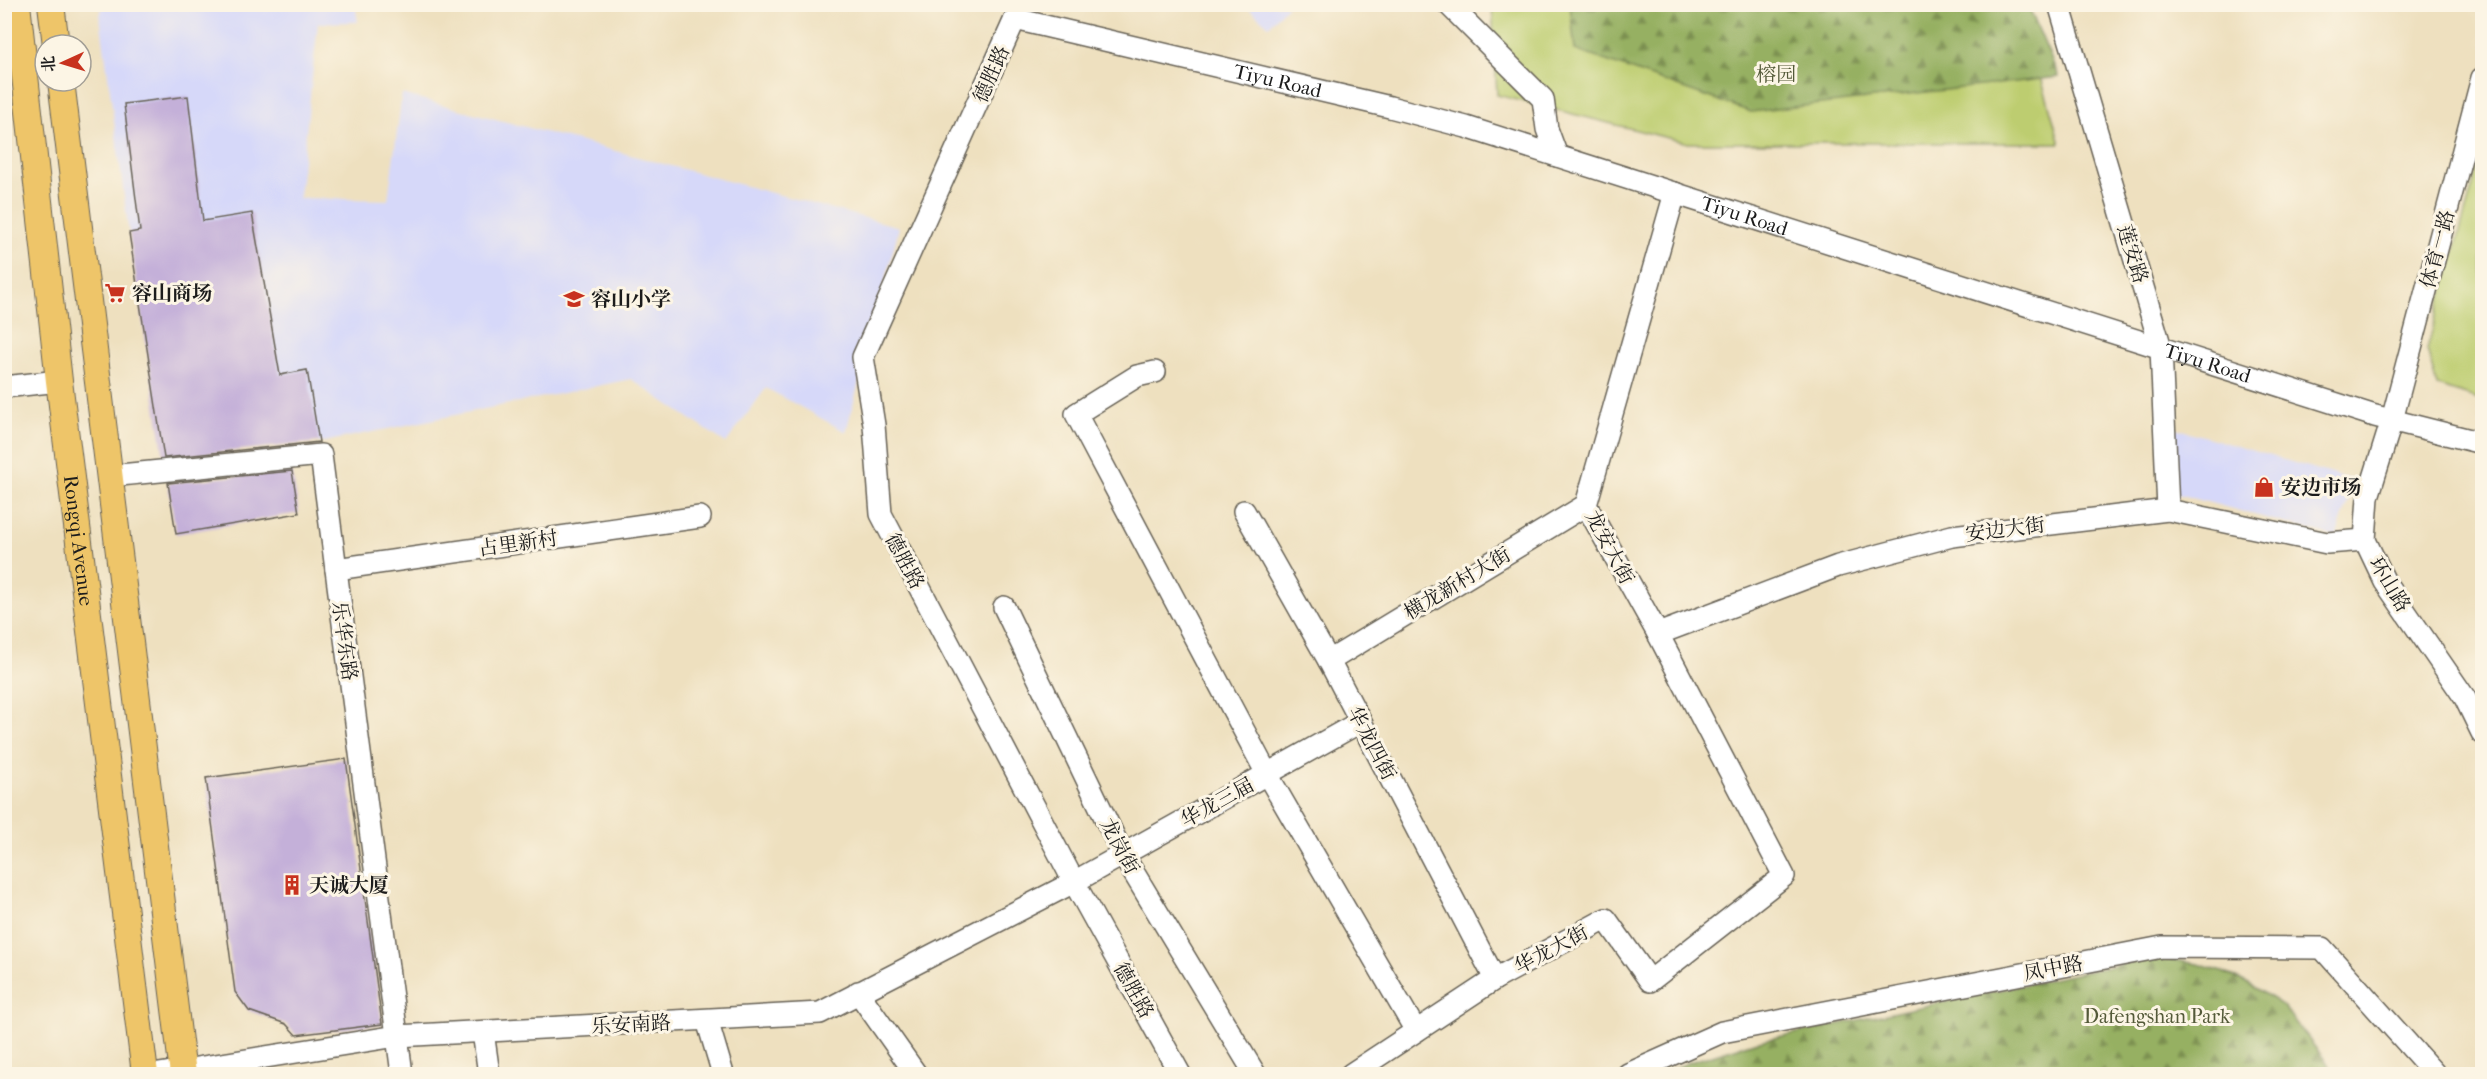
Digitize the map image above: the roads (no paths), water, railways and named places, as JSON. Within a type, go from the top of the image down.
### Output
[{"type":"main road","name":"Rongqi Avenue","points":[[14,10],[145,1074]]},
{"type":"main road","points":[[62,93],[110,476],[175,1073]]},
{"type":"street","points":[[1448,4],[1543,99],[1547,129],[1557,156]]},
{"type":"street","name":"莲安路","points":[[2059,4],[2161,348],[2168,510]]},
{"type":"street","name":"Tiyu Road","points":[[1013,12],[1466,127],[2392,420],[2482,443]]},
{"type":"street","name":"德胜路","points":[[1013,12],[863,357],[874,425],[880,514],[1074,882],[1180,1074]]},
{"type":"street","name":"体育一路","points":[[2392,420],[2482,78]]},
{"type":"street","name":"龙安大街","points":[[1675,193],[1586,505],[1658,634],[1784,876]]},
{"type":"street","points":[[1155,372],[1137,376],[1076,414],[1267,774],[1416,1031]]},
{"type":"street","points":[[4,387],[59,381]]},
{"type":"street","name":"环山路","points":[[2392,420],[2368,497],[2365,540],[2385,582],[2465,698],[2482,733]]},
{"type":"street","name":"乐华东路","points":[[110,476],[321,455],[402,1074]]},
{"type":"street","name":"横龙新村大街","points":[[1329,661],[1586,505]]},
{"type":"street","name":"华龙四街","points":[[1244,510],[1329,661],[1495,979]]},
{"type":"street","name":"安边大街","points":[[1658,634],[1838,566],[1952,536],[2168,510],[2327,543],[2365,540]]},
{"type":"street","name":"占里新村","points":[[336,569],[700,517]]},
{"type":"street","name":"龙岗街","points":[[1004,607],[1123,855],[1255,1074]]},
{"type":"street","name":"华龙三届","points":[[1074,882],[1360,722]]},
{"type":"street","name":"华龙大街","points":[[1351,1074],[1495,979],[1606,919],[1650,981],[1784,876]]},
{"type":"street","name":"乐安南路","points":[[175,1073],[397,1036],[820,1013],[1074,882]]},
{"type":"street","name":"凤中路","points":[[1628,1074],[1722,1032],[2162,947],[2322,948],[2435,1074]]},
{"type":"street","points":[[858,992],[916,1074]]},
{"type":"street","points":[[707,1020],[723,1074]]},
{"type":"street","points":[[483,1032],[489,1074]]},
{"type":"place","name":"容山商场","points":[[115,293]]},
{"type":"place","name":"容山小学","points":[[574,299]]},
{"type":"place","name":"安边市场","points":[[2264,487]]},
{"type":"place","name":"天诚大厦","points":[[292,885]]},
{"type":"park label","name":"榕园","points":[[1776,74]]},
{"type":"park label","name":"Dafengshan Park","points":[[2157,1016]]}]
